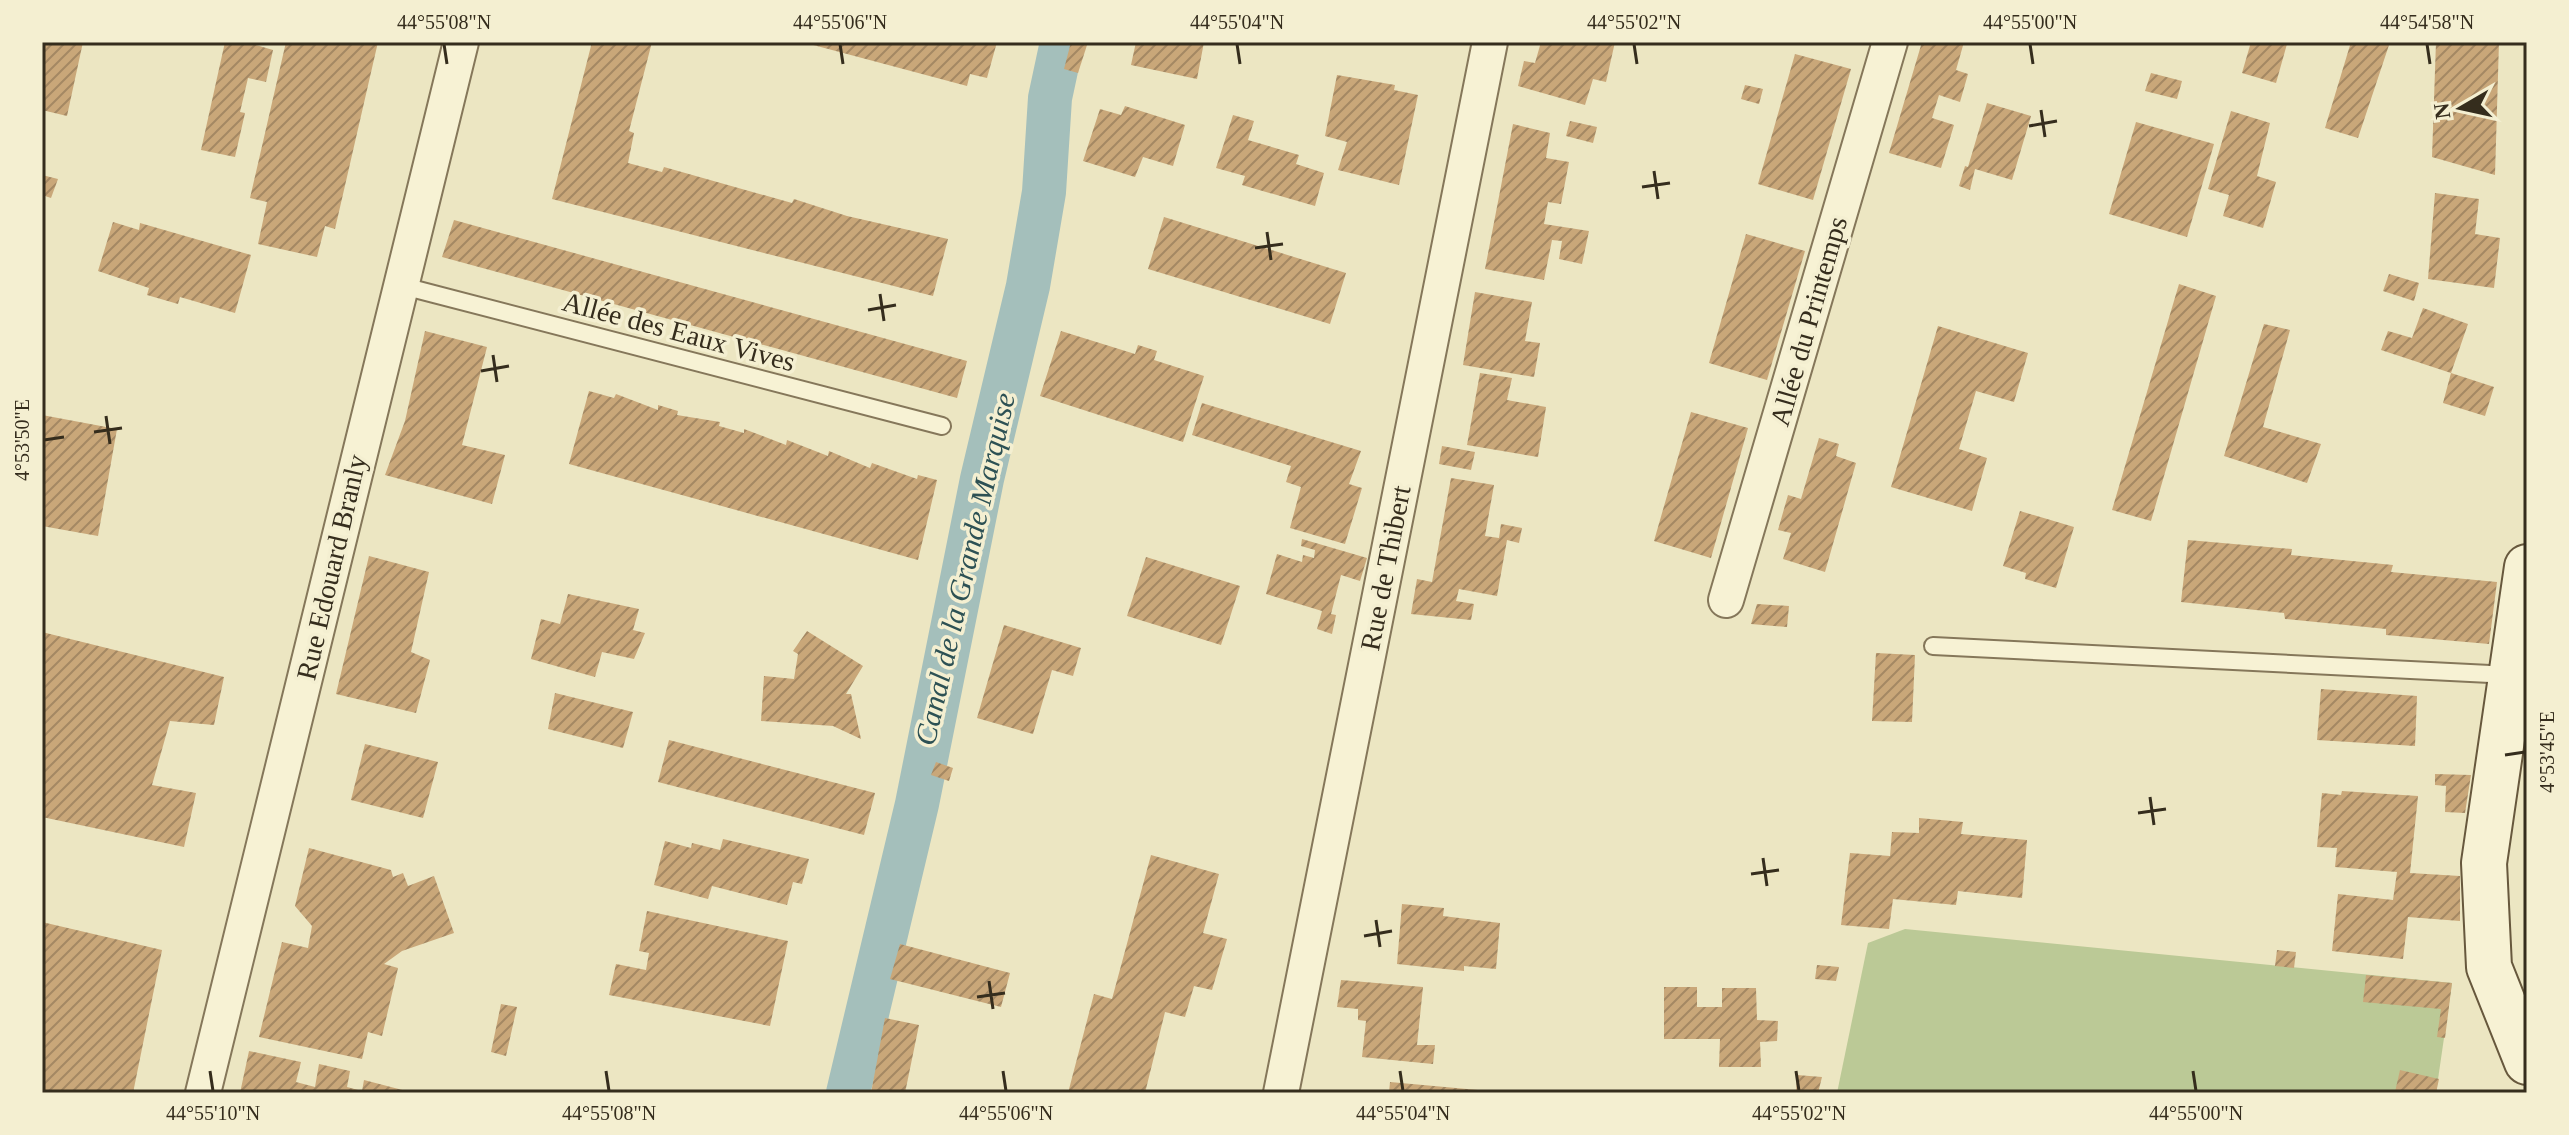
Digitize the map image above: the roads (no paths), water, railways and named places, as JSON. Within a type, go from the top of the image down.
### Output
[{"type":"street","name":"Rue Edouard Branly","points":[[203,1093],[461,42]]},
{"type":"street","name":"Rue de Thibert","points":[[1281,1093],[1490,42]]},
{"type":"street","name":"Allée du Printemps","points":[[1726,600],[1890,42]]},
{"type":"street","points":[[2527,567],[2511,675],[2507,753],[2484,863],[2489,967],[2527,1062]]},
{"type":"lane","name":"Allée des Eaux Vives","points":[[403,286],[942,426]]},
{"type":"lane","points":[[1933,646],[2511,675]]},
{"type":"waterway","name":"Canal de la Grande Marquise","points":[[848,1093],[917,804],[982,479],[1028,286],[1044,192],[1050,98],[1062,42]]}]
